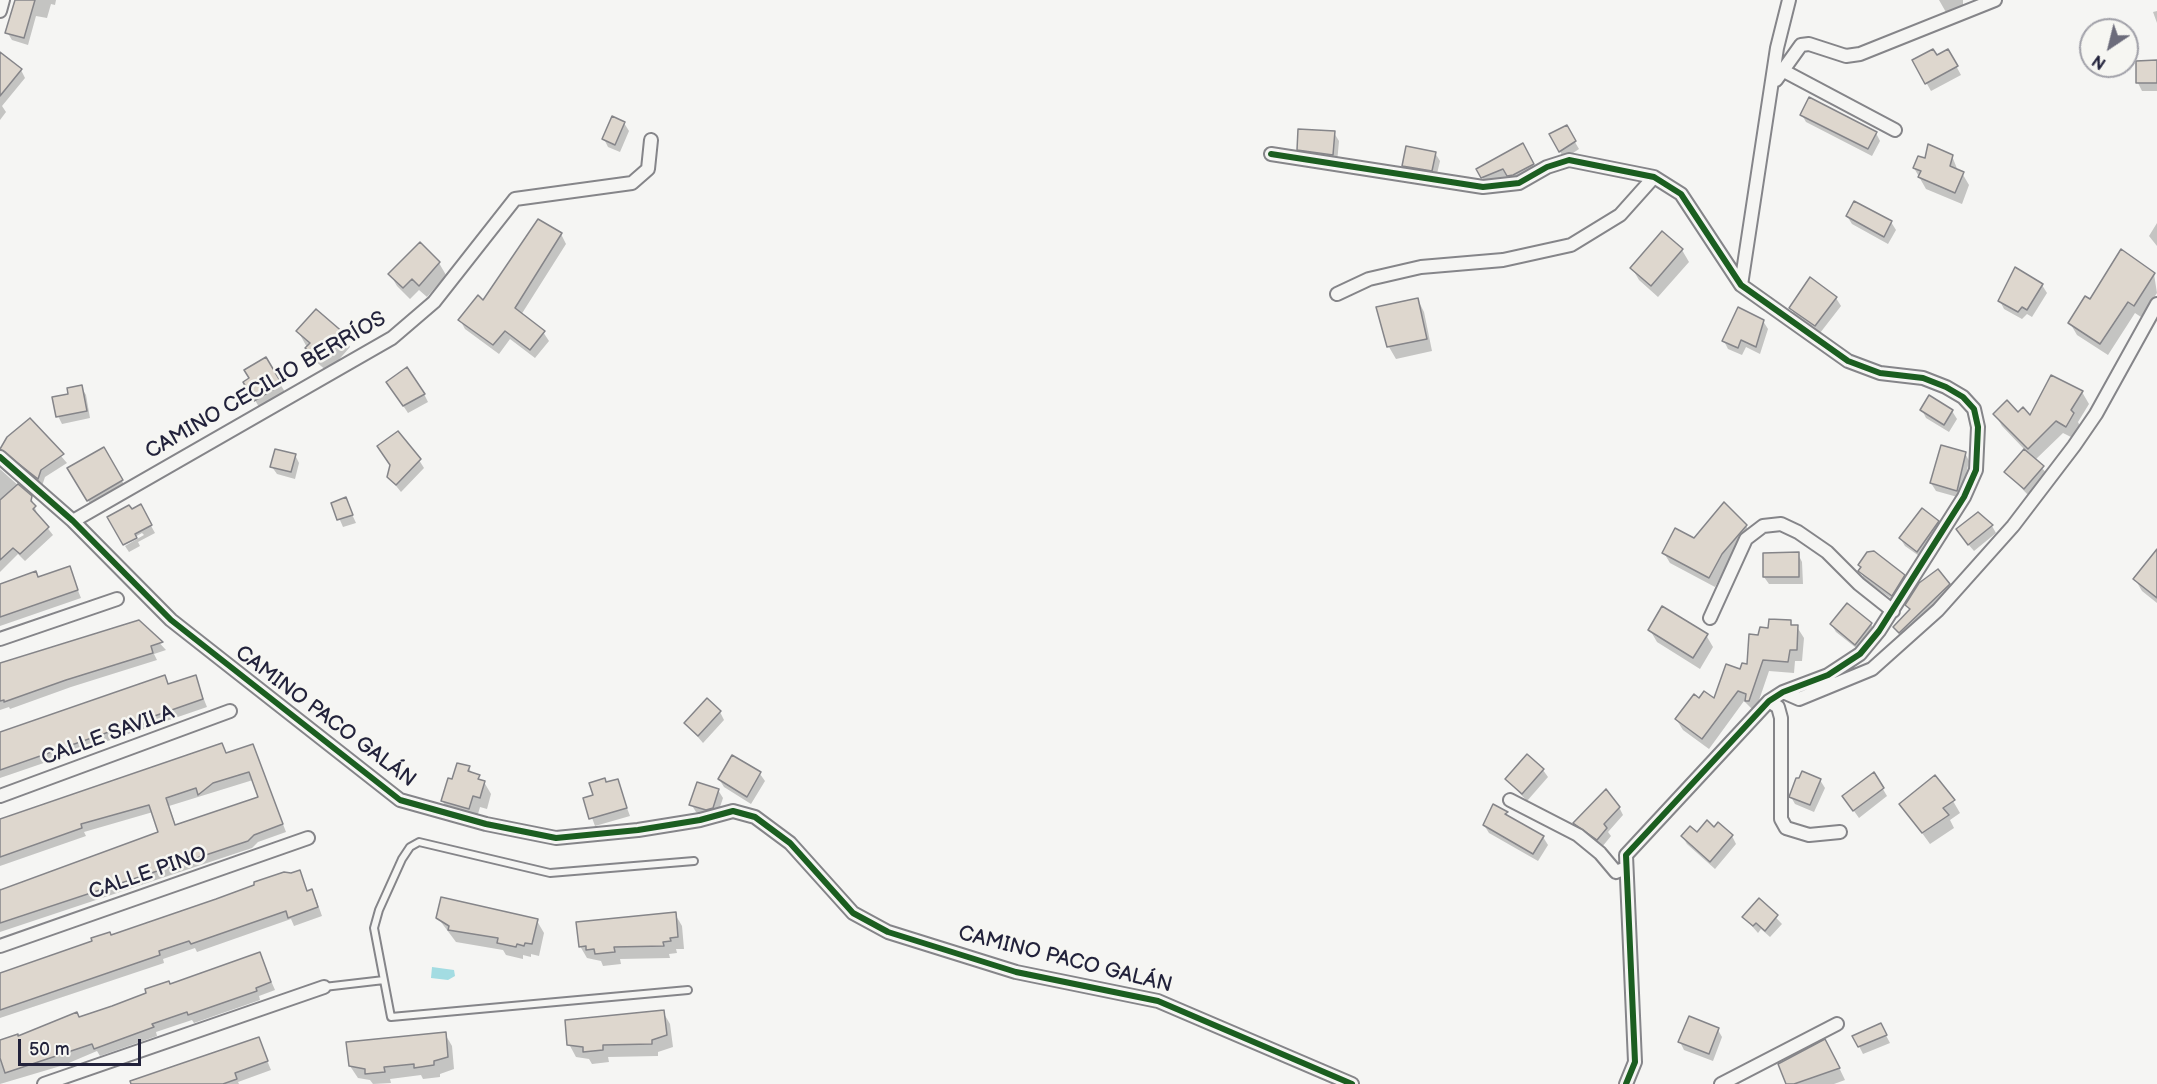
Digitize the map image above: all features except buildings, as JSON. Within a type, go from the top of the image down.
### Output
[{"type":"street","points":[[0,11],[3,0]]},
{"type":"street","points":[[1741,285],[1777,48],[1789,0]]},
{"type":"street","points":[[1772,86],[1801,45],[1809,44],[1846,57],[1860,54],[1995,0]]},
{"type":"street","points":[[1782,70],[1896,130]]},
{"type":"street","name":"CAMINO CECILIO BERRÍOS","points":[[73,521],[392,338],[434,302],[515,199],[632,183],[648,169],[651,140]]},
{"type":"street","points":[[1271,154],[1483,187],[1519,183],[1547,167],[1569,160],[1654,177],[1681,194],[1741,285],[1848,362],[1880,373],[1931,381],[1963,397],[1974,409],[1978,427],[1976,470],[1964,497],[1893,611],[1860,654],[1828,675],[1783,692],[1769,701],[1626,855],[1635,1062],[1626,1084]]},
{"type":"street","points":[[1336,294],[1369,279],[1421,267],[1503,260],[1571,245],[1620,215],[1654,177]]},
{"type":"street","points":[[1783,692],[1799,699],[1872,669],[1938,610],[2013,526],[2074,446],[2096,414],[2157,304]]},
{"type":"street","name":"CAMINO PACO GALÁN","points":[[0,457],[73,521],[171,620],[400,800],[486,824],[556,837],[638,830],[700,820],[733,811],[755,817],[790,843],[853,913],[888,932],[1016,972],[1158,1001],[1352,1084]]},
{"type":"street","points":[[1710,618],[1746,539],[1763,526],[1781,524],[1798,532],[1827,552],[1859,584],[1893,611]]},
{"type":"street","points":[[0,639],[117,599]]},
{"type":"street","points":[[1769,701],[1778,707],[1781,718],[1781,819],[1786,828],[1809,835],[1840,832]]},
{"type":"street","name":"CALLE SAVILA","points":[[0,796],[230,711]]},
{"type":"street","points":[[1510,800],[1578,835],[1600,853],[1616,872],[1626,868]]},
{"type":"street","name":"CALLE PINO","points":[[0,946],[308,838]]},
{"type":"street","points":[[44,1084],[324,987]]},
{"type":"street","points":[[1722,1084],[1837,1023]]},
{"type":"lane","points":[[688,990],[391,1017],[374,928],[379,910],[402,859],[410,847],[419,842],[550,873],[694,861]]},
{"type":"lane","points":[[324,987],[384,980]]},
{"type":"water","points":[[432,967],[454,970],[455,976],[448,980],[431,978]]},
{"type":"cycle path","points":[[1271,154],[1483,187],[1519,183],[1547,167],[1569,160],[1654,177],[1681,194],[1741,285],[1848,361],[1880,373],[1923,378],[1963,397],[1974,409],[1978,427],[1976,470],[1964,497],[1879,631],[1860,654],[1828,675],[1783,692],[1769,701],[1626,855],[1635,1062],[1626,1084]]},
{"type":"cycle path","points":[[0,457],[73,521],[171,620],[400,800],[486,824],[556,838],[638,830],[700,820],[733,811],[755,817],[790,843],[853,913],[888,932],[1016,972],[1158,1001],[1352,1084]]}]
